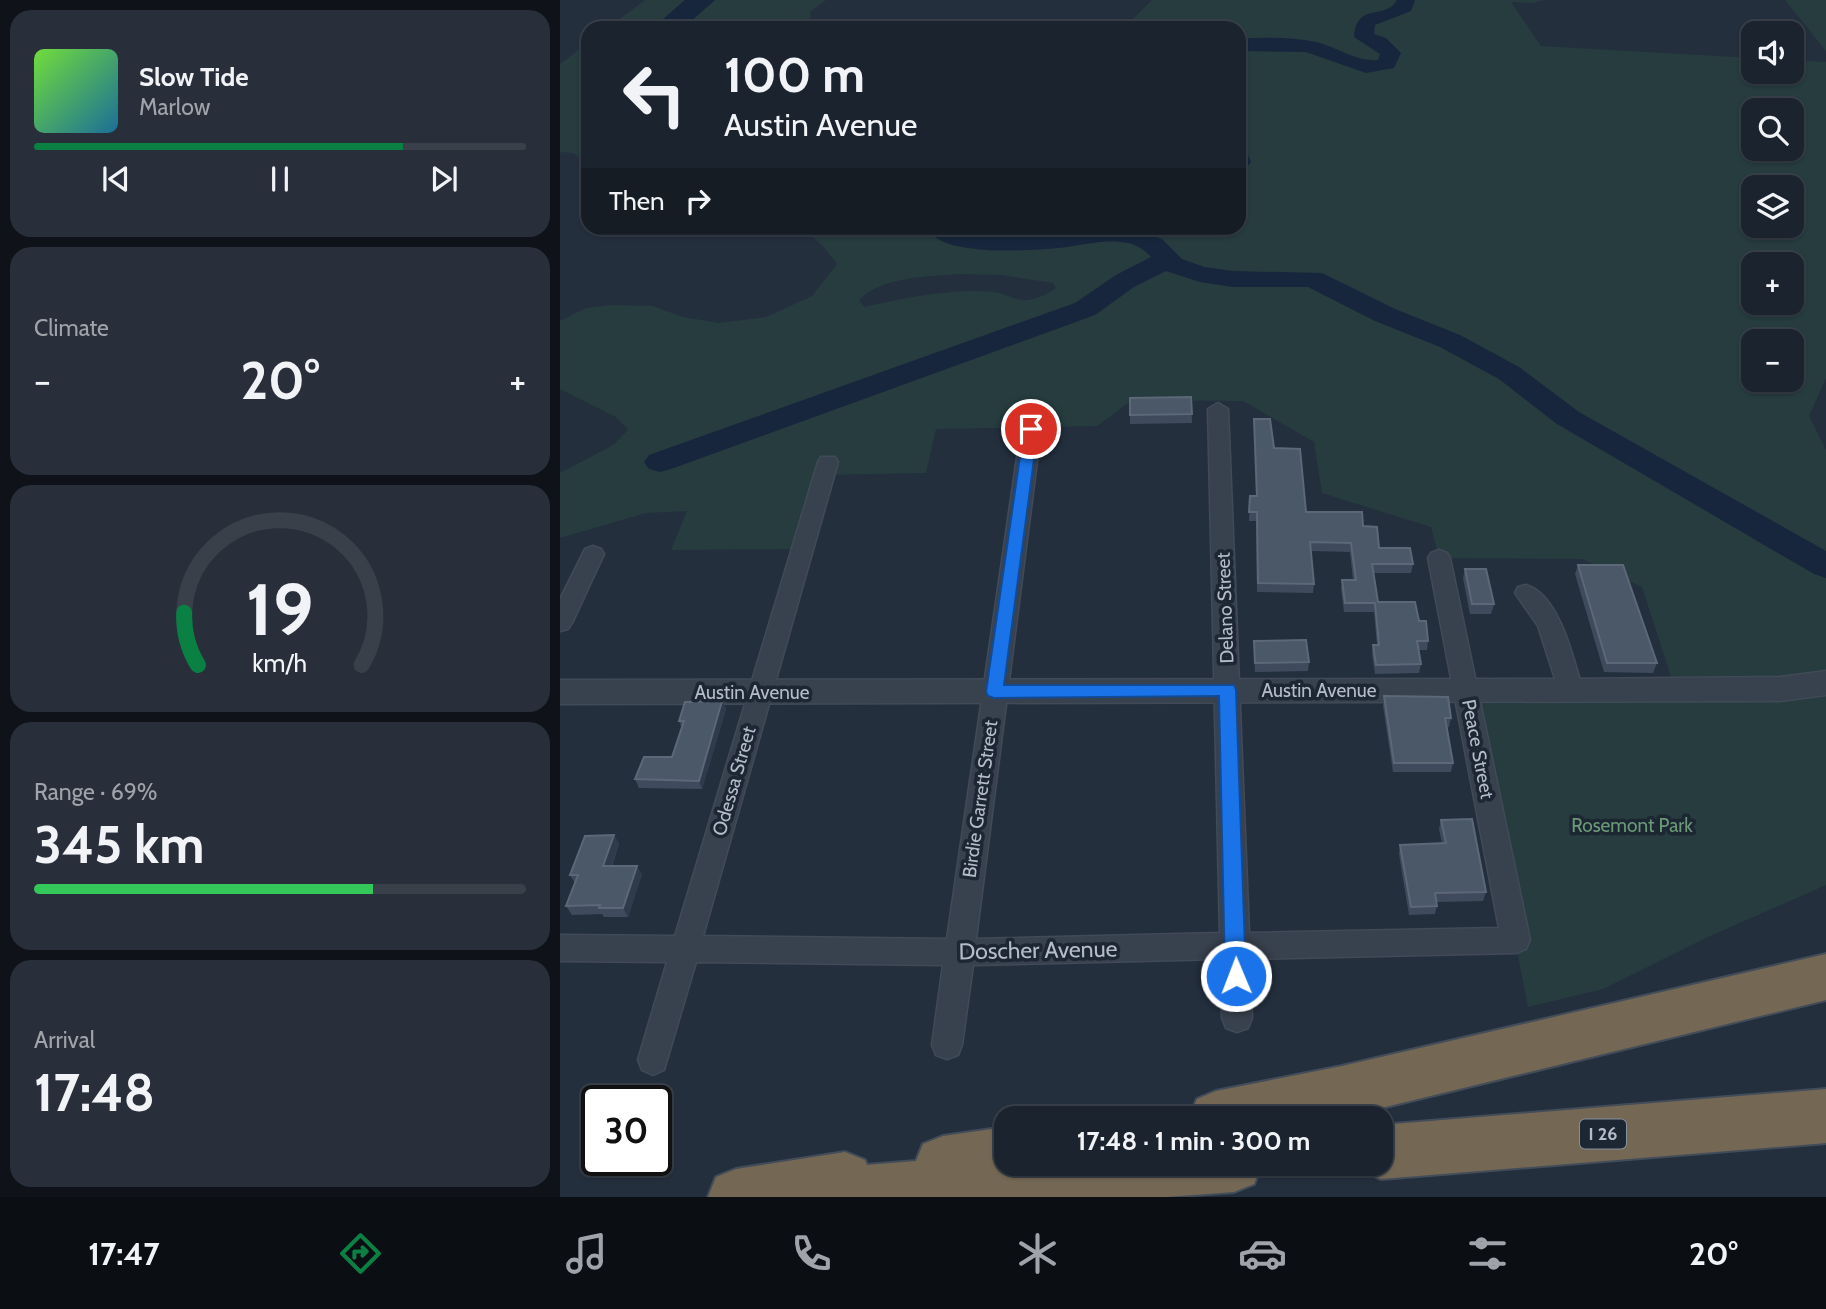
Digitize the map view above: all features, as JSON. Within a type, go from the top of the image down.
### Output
[{"type":"highway","points":[[1274,1106],[1826,977]]},
{"type":"highway","name":"I 26","points":[[1393,1151],[1826,1116]]},
{"type":"highway","points":[[736,1197],[994,1156]]},
{"type":"highway","points":[[821,1197],[1084,1176]]},
{"type":"street","name":"Delano Street","points":[[1218,409],[1237,1018]]},
{"type":"street","name":"Birdie Garrett Street","points":[[947,1045],[1031,429]]},
{"type":"street","name":"Odessa Street","points":[[653,1060],[828,462]]},
{"type":"street","points":[[560,623],[593,554]]},
{"type":"street","name":"Peace Street","points":[[1439,558],[1516,940]]},
{"type":"street","points":[[1526,593],[1537,602],[1553,631],[1571,691]]},
{"type":"street","name":"Austin Avenue","points":[[560,692],[1571,691],[1780,689],[1826,682]]},
{"type":"street","name":"Doscher Avenue","points":[[560,948],[959,951],[1235,948],[1516,940]]},
{"type":"green space","points":[[645,0],[685,0],[661,21],[617,21]]},
{"type":"green space","points":[[715,0],[826,0],[810,12],[811,17],[806,21],[691,21]]},
{"type":"green space","name":"Rosemont Park","points":[[1152,0],[1544,0],[1533,3],[1511,2],[1541,46],[1741,57],[1741,84],[1804,84],[1804,61],[1826,62],[1826,378],[1809,416],[1826,450],[1826,885],[1708,937],[1603,989],[1528,1007],[1466,691],[1675,689],[1642,587],[1582,559],[1439,558],[1431,527],[1322,493],[1314,442],[1243,401],[1132,400],[1097,426],[936,429],[926,473],[824,475],[802,549],[671,550],[687,511],[646,513],[560,538],[560,473],[613,445],[628,430],[616,417],[560,389],[560,321],[586,308],[611,305],[653,306],[683,317],[719,323],[766,317],[812,296],[837,264],[810,235],[1246,235],[1246,21],[1130,21]],"holes":[[[959,274],[1002,275],[1053,283],[1056,288],[1042,296],[1026,300],[978,291],[929,295],[864,307],[859,300],[880,286],[906,279]]]},
{"type":"green space","points":[[1785,0],[1826,0],[1826,51],[1804,21]]},
{"type":"green space","points":[[581,48],[581,158],[573,153],[560,152],[560,64]]},
{"type":"water","points":[[685,0],[715,0],[691,21],[661,21]]},
{"type":"building","points":[[1191,397],[1192,414],[1130,415],[1130,398]]},
{"type":"building","points":[[1254,419],[1270,419],[1274,448],[1300,449],[1306,512],[1362,512],[1363,526],[1377,527],[1379,548],[1410,548],[1413,564],[1372,564],[1378,602],[1415,602],[1419,621],[1426,621],[1428,641],[1417,641],[1421,664],[1376,665],[1373,645],[1379,645],[1375,603],[1345,603],[1342,580],[1356,580],[1351,543],[1310,542],[1314,584],[1258,583],[1257,512],[1249,512],[1250,496],[1257,496]]},
{"type":"building","points":[[1578,565],[1623,565],[1657,663],[1607,663]]},
{"type":"building","points":[[1465,569],[1486,569],[1494,604],[1472,604]]},
{"type":"building","points":[[1306,640],[1309,662],[1255,663],[1254,641]]},
{"type":"building","points":[[1384,696],[1448,697],[1451,718],[1445,718],[1453,763],[1394,763]]},
{"type":"building","points":[[722,701],[699,781],[635,779],[644,757],[672,757],[684,721],[679,721],[685,702]]},
{"type":"building","points":[[1472,819],[1486,892],[1435,893],[1437,906],[1411,907],[1400,845],[1446,843],[1441,820]]},
{"type":"building","points":[[614,835],[603,866],[637,866],[623,908],[599,908],[600,905],[566,906],[578,875],[570,875],[585,836]]},
{"type":"waterway","points":[[1246,45],[1306,46],[1357,65],[1376,67],[1387,64],[1391,53],[1379,42],[1364,37],[1365,24],[1404,7],[1406,0]]},
{"type":"waterway","points":[[948,235],[981,242],[1056,241],[1089,236],[1131,235]]},
{"type":"waterway","points":[[1131,235],[1153,244],[1166,257]]},
{"type":"waterway","points":[[660,462],[1085,309],[1125,281],[1155,267],[1166,257]]},
{"type":"waterway","points":[[1166,257],[1173,265],[1200,274],[1233,279],[1313,279],[1385,315],[1450,341],[1509,373],[1568,418],[1826,566]]},
{"type":"waterway","points":[[1494,370],[1642,454]]},
{"type":"waterway","points":[[1639,452],[1826,559]]},
{"type":"route","points":[[1031,429],[994,692],[1228,690],[1236,976]]}]
